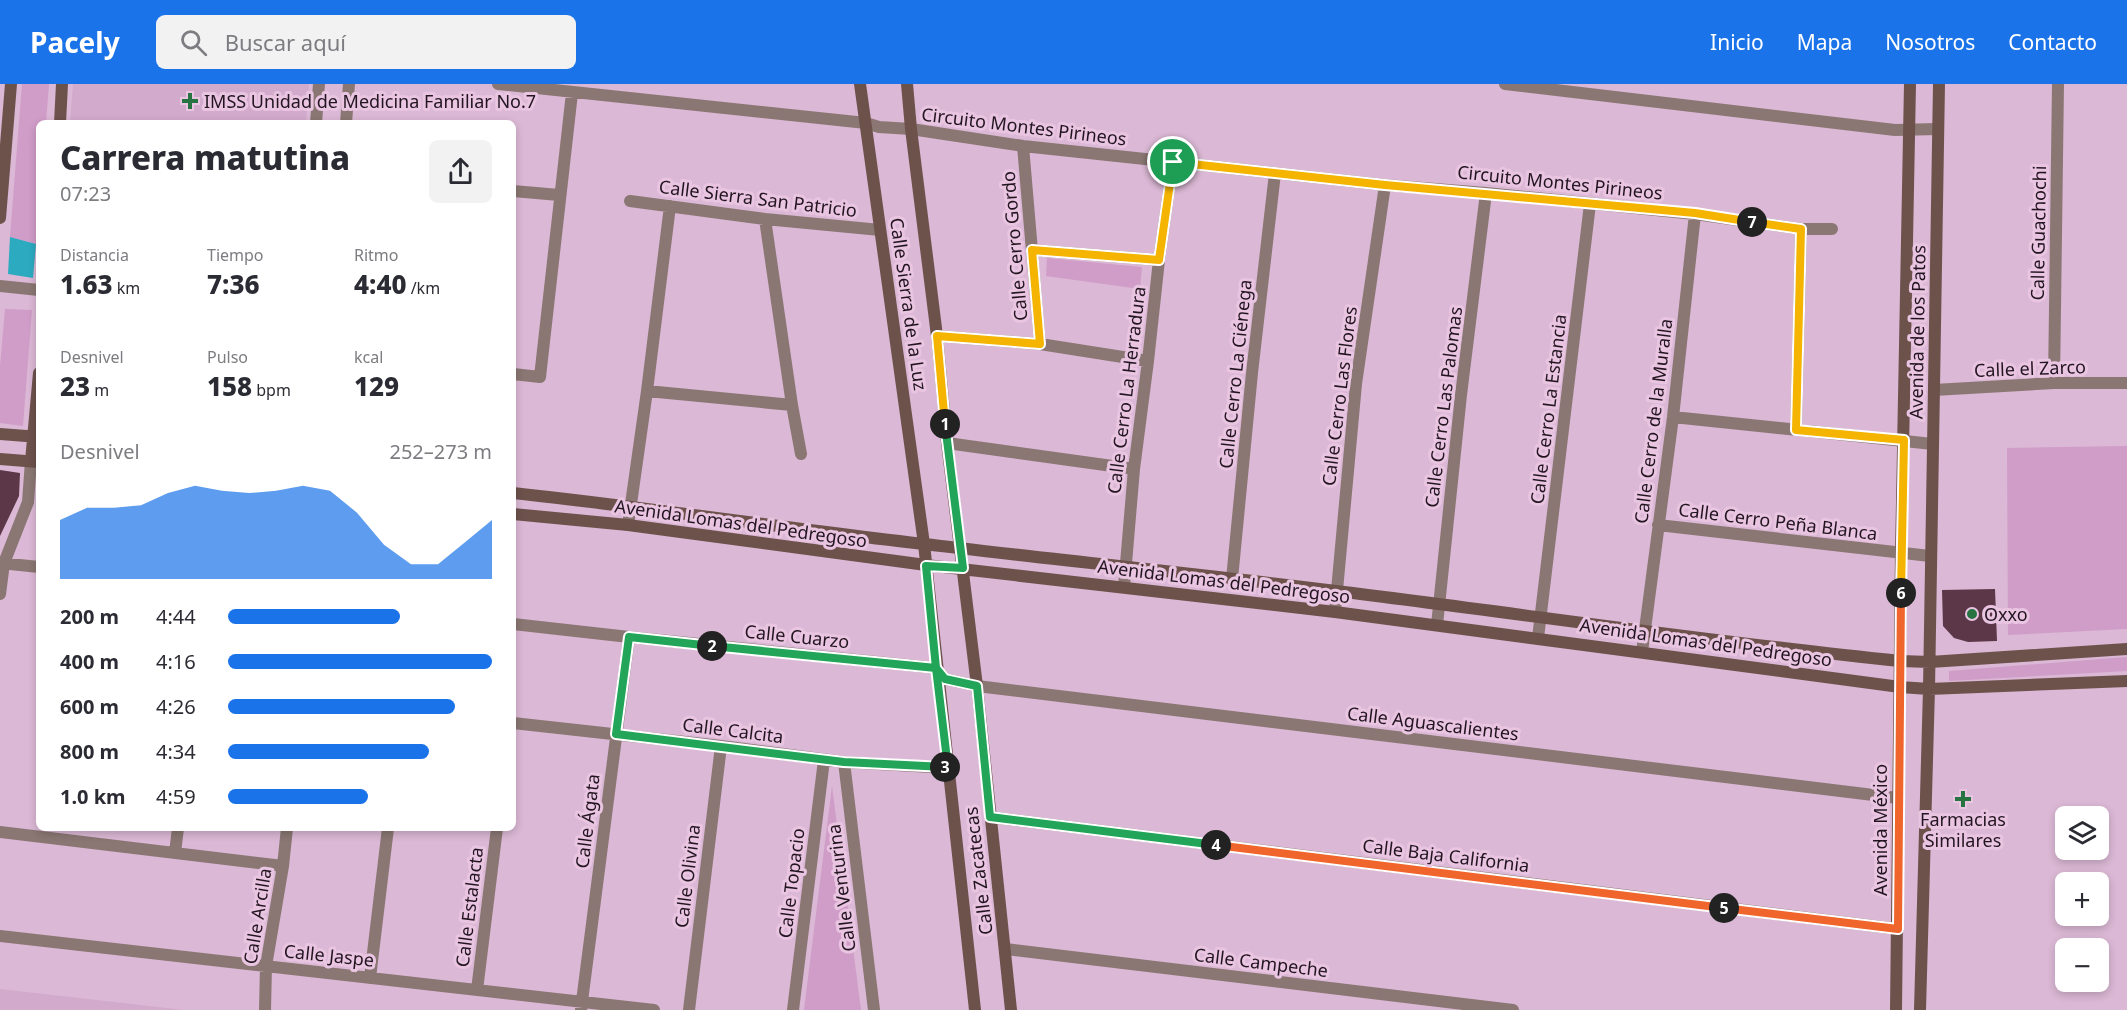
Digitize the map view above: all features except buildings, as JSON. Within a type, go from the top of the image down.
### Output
[{"type":"street","points":[[0,218],[11,84]]},
{"type":"street","points":[[60,120],[62,84]]},
{"type":"street","points":[[316,120],[319,84]]},
{"type":"street","points":[[346,120],[349,84]]},
{"type":"street","name":"Circuito Montes Pirineos","points":[[498,84],[866,123],[879,127],[1023,146],[1385,185],[1695,213],[1801,229],[1832,229]]},
{"type":"street","name":"Calle Sierra de la Luz","points":[[860,84],[926,566]]},
{"type":"street","name":"Calle Sierra de la Luz","points":[[907,84],[907,129],[937,336],[957,548]]},
{"type":"street","points":[[1505,84],[1895,130],[1938,129]]},
{"type":"street","name":"Avenida de los Patos","points":[[1900,687],[1910,84]]},
{"type":"street","name":"Avenida de los Patos","points":[[1929,689],[1939,84]]},
{"type":"street","name":"Calle Guachochi","points":[[2054,383],[2058,84]]},
{"type":"street","points":[[516,374],[540,377],[572,93]]},
{"type":"street","name":"Calle Cerro Gordo","points":[[1023,146],[1040,344]]},
{"type":"street","name":"Calle Cerro La Herradura","points":[[1124,587],[1134,469],[1173,162]]},
{"type":"street","name":"Calle Cerro La Ciénega","points":[[1232,579],[1275,173]]},
{"type":"street","name":"Calle Cerro Las Flores","points":[[1335,612],[1356,384],[1385,185]]},
{"type":"street","points":[[516,191],[559,195]]},
{"type":"street","name":"Calle Cerro Las Palomas","points":[[1437,625],[1461,395],[1486,193]]},
{"type":"street","name":"Calle Sierra San Patricio","points":[[630,201],[880,231]]},
{"type":"street","name":"Calle Cerro La Estancia","points":[[1538,638],[1590,204]]},
{"type":"street","points":[[628,525],[670,206]]},
{"type":"street","name":"Calle Cerro de la Muralla","points":[[1642,651],[1673,417],[1695,213]]},
{"type":"street","points":[[765,219],[801,454]]},
{"type":"street","points":[[1796,430],[1801,229]]},
{"type":"street","points":[[1032,250],[1159,260]]},
{"type":"street","points":[[0,286],[36,290]]},
{"type":"street","points":[[937,336],[1040,344],[1148,361]]},
{"type":"street","name":"Calle el Zarco","points":[[1934,390],[2054,383],[2127,384]]},
{"type":"street","points":[[647,391],[792,405]]},
{"type":"street","points":[[1673,417],[1933,444]]},
{"type":"street","points":[[0,434],[36,436],[35,462],[28,502],[2,563],[0,594]]},
{"type":"street","points":[[947,442],[1134,469]]},
{"type":"street","points":[[0,459],[35,462]]},
{"type":"street","name":"Avenida Lomas del Pedregoso","points":[[516,493],[957,548],[1337,591],[1644,632],[1900,661],[1930,662],[2127,649]]},
{"type":"street","name":"Avenida Lomas del Pedregoso","points":[[516,514],[628,525],[926,566],[1335,612],[1900,687],[1929,689],[2127,681]]},
{"type":"street","name":"Calle Cerro Peña Blanca","points":[[1658,525],[1930,556]]},
{"type":"street","name":"Calle Zacatecas","points":[[957,548],[958,568],[977,686],[1011,1010]]},
{"type":"street","points":[[2,563],[36,567]]},
{"type":"street","name":"Calle Zacatecas","points":[[926,566],[975,1010]]},
{"type":"street","name":"Calle Cuarzo","points":[[516,624],[936,668]]},
{"type":"street","name":"Calle Ágata","points":[[581,1006],[629,637]]},
{"type":"street","name":"Calle Aguascalientes","points":[[936,668],[945,679],[977,686],[1898,798]]},
{"type":"street","name":"Avenida México","points":[[1896,1010],[1900,687]]},
{"type":"street","points":[[1920,1010],[1929,689]]},
{"type":"street","name":"Calle Calcita","points":[[516,723],[824,760],[948,768]]},
{"type":"street","name":"Calle Olivina","points":[[689,1010],[721,746]]},
{"type":"street","name":"Calle Topacio","points":[[793,1010],[824,760]]},
{"type":"street","name":"Calle Venturina","points":[[844,762],[874,1010]]},
{"type":"street","name":"Calle Baja California","points":[[990,817],[1898,929]]},
{"type":"street","points":[[175,853],[178,831]]},
{"type":"street","name":"Calle Arcilla","points":[[265,1010],[266,966],[287,831]]},
{"type":"street","points":[[370,978],[388,831]]},
{"type":"street","name":"Calle Estalacta","points":[[477,990],[497,831]]},
{"type":"street","points":[[0,832],[73,834],[175,853],[283,866]]},
{"type":"street","name":"Calle Jaspe","points":[[0,936],[477,990],[581,1006],[654,1010]]},
{"type":"street","name":"Calle Campeche","points":[[1006,949],[1513,1010]]},
{"type":"shaded area","points":[[22,84],[49,84],[46,120],[36,120],[36,244],[10,237]]},
{"type":"shaded area","name":"IMSS Unidad de Medicina Familiar No.7","points":[[73,84],[309,84],[306,120],[70,120]]},
{"type":"shaded area","points":[[1047,258],[1142,267],[1140,289],[1046,276]]},
{"type":"shaded area","points":[[5,309],[32,310],[23,426],[0,423],[0,366]]},
{"type":"shaded area","points":[[2127,446],[2127,629],[2008,635],[2007,448]]},
{"type":"shaded area","points":[[2127,657],[2127,671],[1949,681],[1949,671]]},
{"type":"shaded area","points":[[832,786],[861,1010],[804,1010]]},
{"type":"shaded area","points":[[0,989],[184,1010],[0,1010]]},
{"type":"water","points":[[10,237],[36,244],[33,278],[8,274]]},
{"type":"place","name":"IMSS Unidad de Medicina Familiar No.7","points":[[190,101]]},
{"type":"place","name":"Oxxo","points":[[1972,614]]},
{"type":"place","name":"Farmacias Similares","points":[[1963,799]]},
{"type":"route","points":[[1173,162],[1159,260],[1032,250],[1040,344],[937,336],[947,442],[963,568],[926,566],[936,668],[629,637],[616,734],[844,762],[948,768],[936,668],[945,679],[977,686],[990,817],[1898,929],[1904,440],[1796,430],[1801,229],[1695,213],[1385,185],[1173,162]]}]
